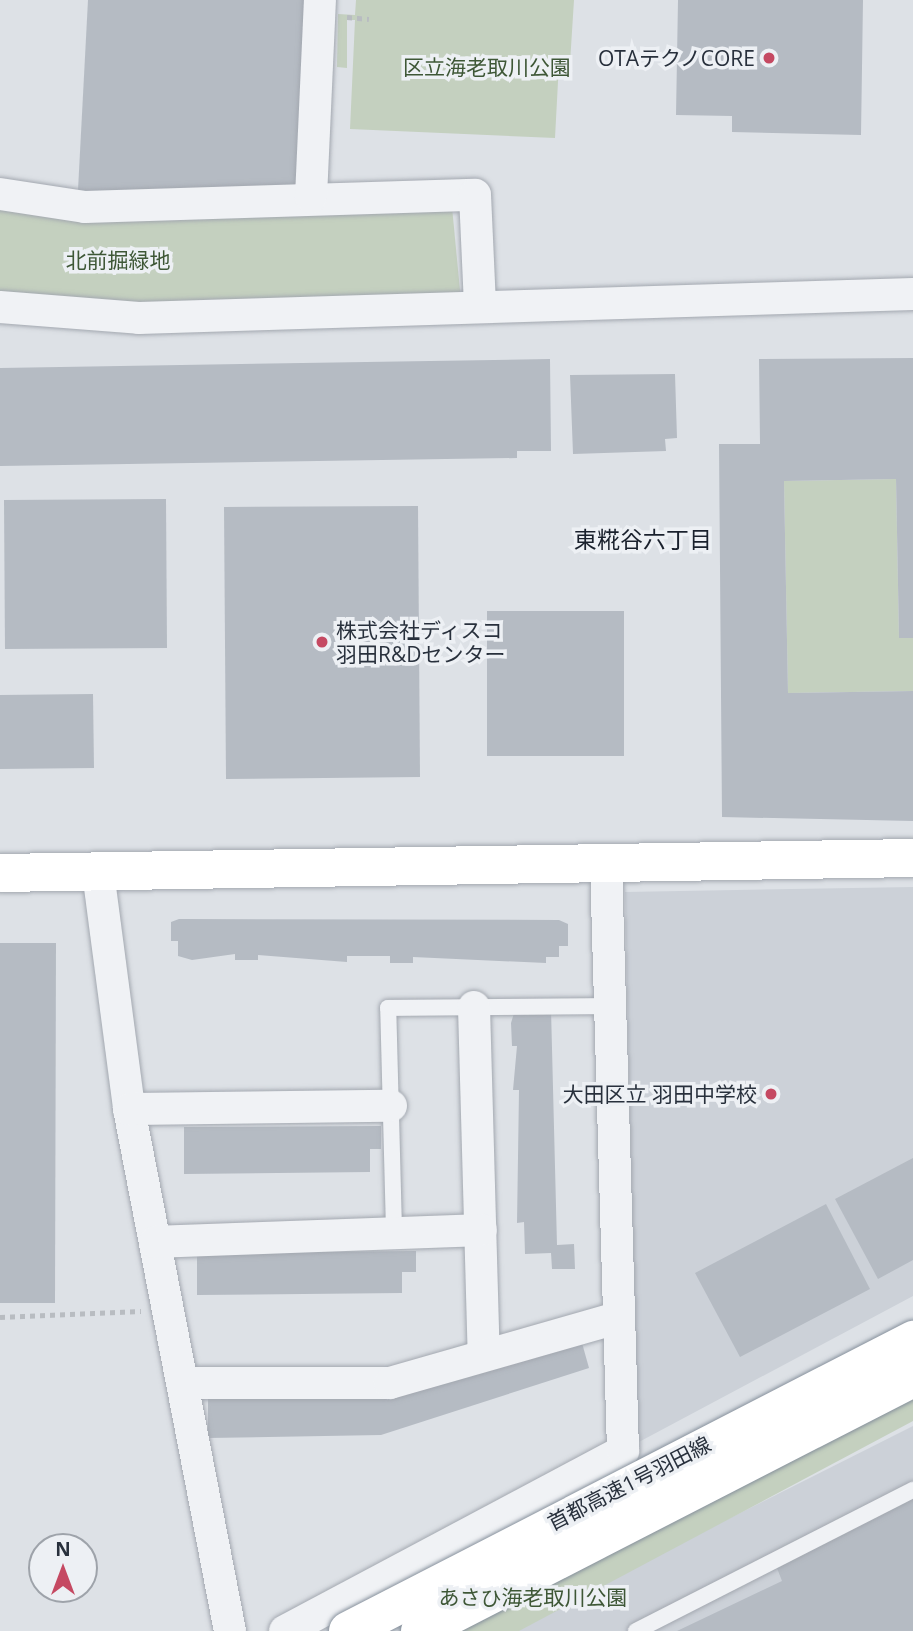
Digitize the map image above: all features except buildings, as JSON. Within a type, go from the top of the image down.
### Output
[{"type":"main road","points":[[0,873],[913,858]]},
{"type":"main road","name":"首都高速1号羽田線","points":[[348,1631],[913,1340]]},
{"type":"main road","name":"首都高速1号羽田線","points":[[420,1631],[913,1378]]},
{"type":"street","points":[[311,197],[320,0]]},
{"type":"street","points":[[0,194],[85,207],[311,197],[475,195],[480,295]]},
{"type":"street","points":[[0,307],[139,318],[480,295],[913,294]]},
{"type":"street","points":[[285,1631],[623,1451],[617,1318],[606,863]]},
{"type":"street","points":[[98,872],[129,1110],[230,1631]]},
{"type":"street","points":[[474,1007],[484,1355]]},
{"type":"street","points":[[129,1110],[391,1105]]},
{"type":"street","points":[[155,1242],[394,1230],[481,1230]]},
{"type":"street","points":[[183,1383],[390,1383],[617,1318]]},
{"type":"lane","points":[[394,1230],[388,1008],[608,1006]]},
{"type":"lane","points":[[636,1631],[913,1490]]},
{"type":"path","points":[[0,1317],[169,1310]]},
{"type":"shaded area","name":"大田区立 羽田中学校","points":[[913,887],[913,1296],[637,1443],[625,892]]},
{"type":"shaded area","points":[[913,1426],[913,1631],[509,1631],[726,1520]]},
{"type":"green space","name":"区立海老取川公園","points":[[356,0],[574,0],[570,63],[559,63],[555,138],[350,129],[355,20],[347,20],[347,68],[337,67],[338,14],[355,15]]},
{"type":"green space","name":"北前掘緑地","points":[[0,201],[452,207],[461,301],[106,310],[0,301]]},
{"type":"green space","points":[[896,479],[899,638],[913,638],[913,691],[788,693],[784,481]]},
{"type":"green space","name":"あさひ海老取川公園","points":[[913,1381],[913,1421],[519,1631],[420,1631]]},
{"type":"place","name":"OTAテクノCORE","points":[[769,58]]},
{"type":"place","name":"株式会社ディスコ 羽田R&Dセンター","points":[[322,642]]},
{"type":"place","name":"大田区立 羽田中学校","points":[[771,1094]]},
{"type":"district","name":"東糀谷六丁目","points":[[643,539]]}]
